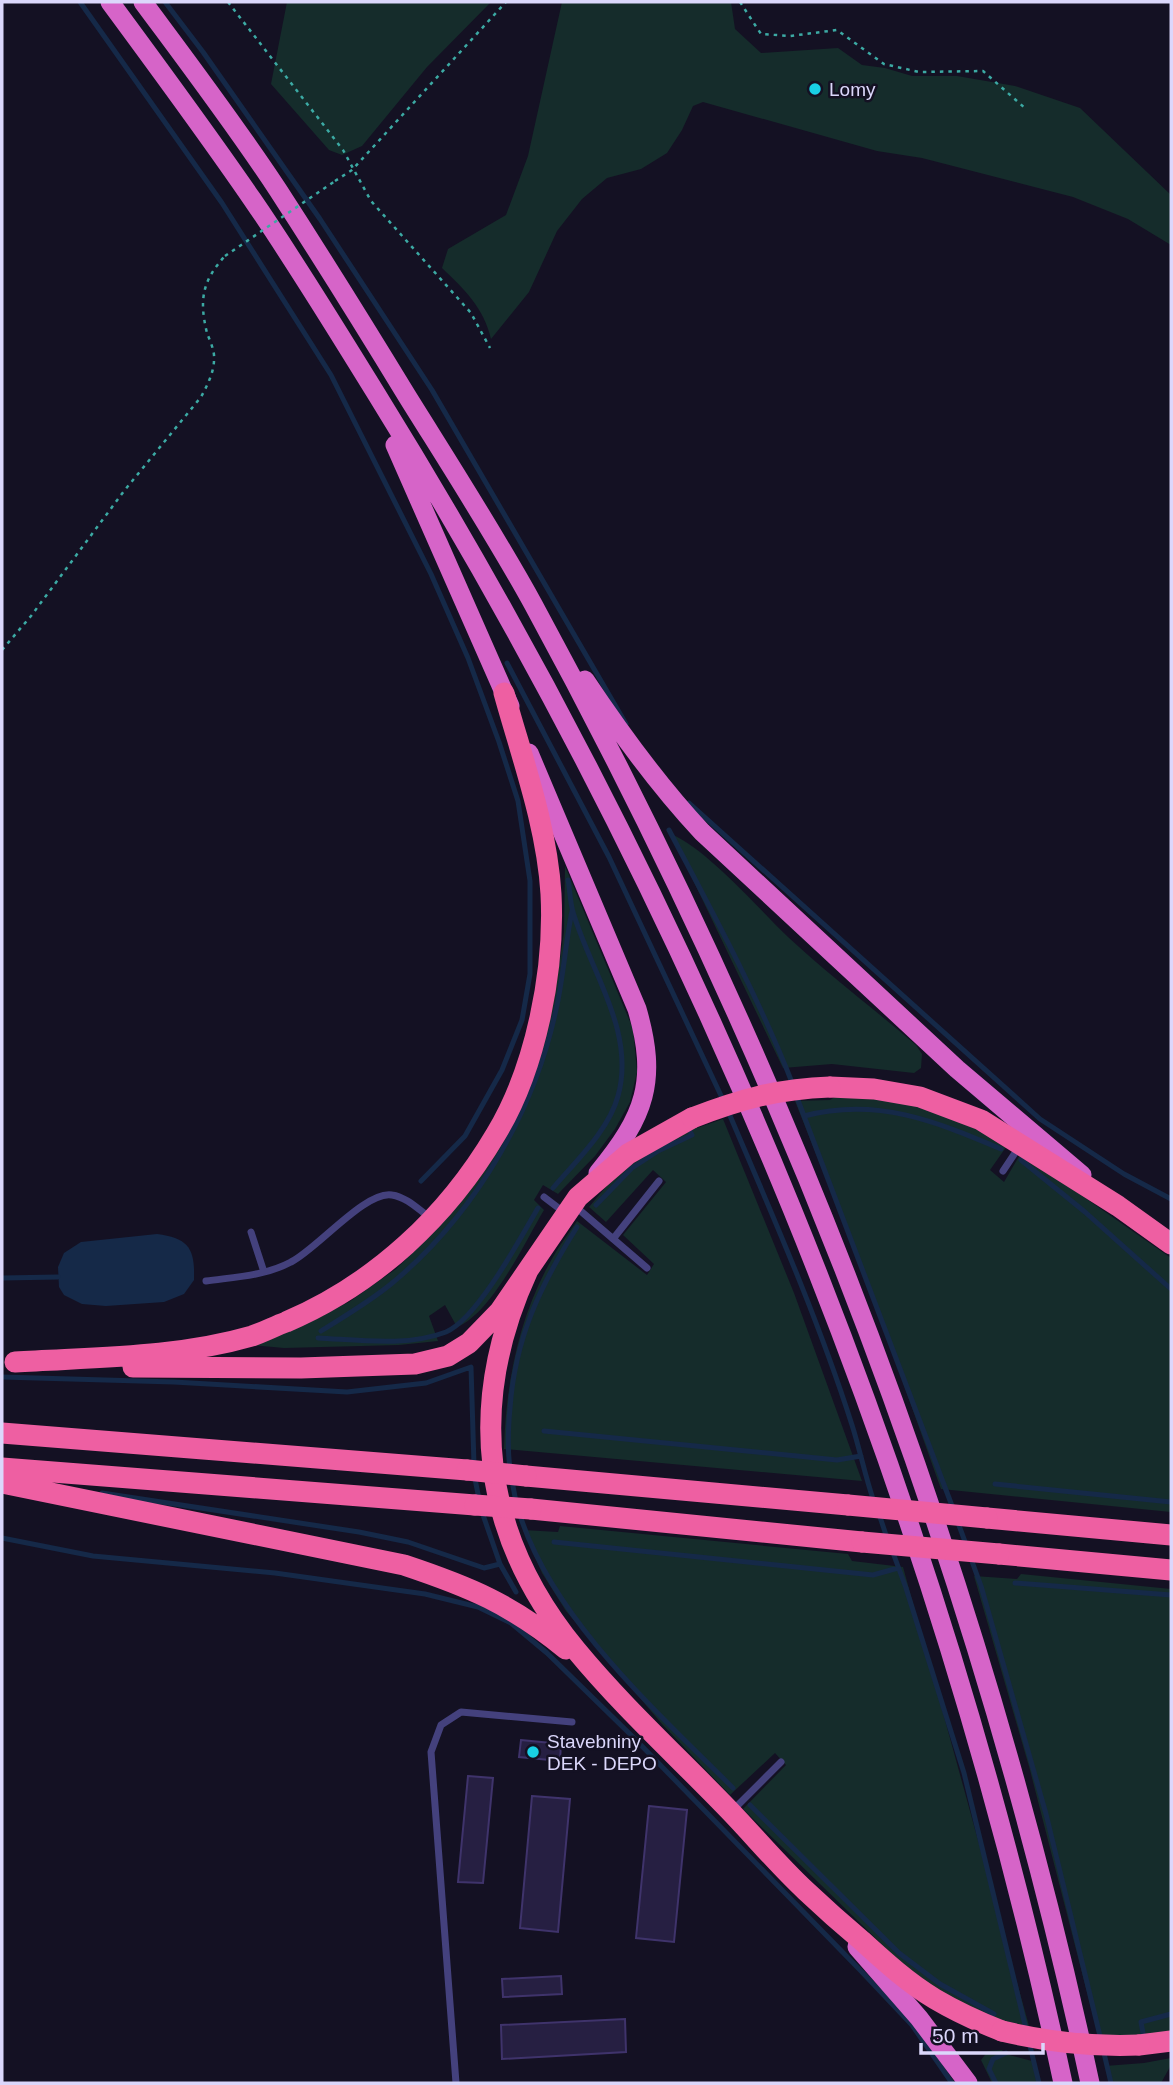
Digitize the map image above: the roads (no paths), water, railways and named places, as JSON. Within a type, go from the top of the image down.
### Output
[{"type":"highway","points":[[110,2],[254,202],[438,494],[591,771],[706,1011],[776,1171],[822,1286],[872,1419],[930,1588],[990,1788],[1043,1993],[1063,2083]]},
{"type":"highway","points":[[143,2],[276,188],[453,468],[531,601],[665,858],[732,1002],[798,1154],[898,1409],[959,1587],[1012,1768],[1070,1989],[1090,2083]]},
{"type":"highway","points":[[9,1362],[140,1367],[301,1368],[426,1363],[448,1356],[469,1343],[500,1311],[572,1205],[634,1123],[644,1096],[647,1079],[646,1045],[636,1009],[424,506],[356,361]]},
{"type":"highway","points":[[531,601],[625,741],[664,791],[702,832],[957,1069],[1118,1206]]},
{"type":"highway","points":[[9,1362],[201,1348],[254,1335],[307,1313],[339,1296],[395,1255],[432,1220],[473,1170],[498,1133],[516,1091],[532,1046],[552,950],[551,892],[546,855],[504,693]]},
{"type":"highway","points":[[572,1205],[628,1154],[692,1118],[760,1094],[794,1088],[874,1089],[920,1097],[981,1120],[1118,1206],[1171,1244]]},
{"type":"highway","points":[[528,1270],[506,1321],[494,1375],[490,1430],[496,1485],[510,1538],[533,1588],[576,1649],[804,1890],[919,2018],[968,2083]]},
{"type":"highway","points":[[2,1433],[467,1470],[1171,1535]]},
{"type":"highway","points":[[2,1468],[530,1509],[1171,1570]]},
{"type":"highway","points":[[2,1483],[404,1565],[467,1586],[537,1625],[622,1700]]},
{"type":"highway","points":[[804,1890],[889,1966],[934,1998],[974,2020],[1002,2031],[1065,2044],[1139,2045],[1171,2041]]},
{"type":"lane","points":[[1003,1171],[1022,1144]]},
{"type":"lane","points":[[613,1239],[659,1181]]},
{"type":"lane","points":[[206,1281],[264,1272],[301,1257],[365,1203],[379,1195],[396,1195],[432,1220]]},
{"type":"lane","points":[[544,1197],[572,1205],[647,1268]]},
{"type":"lane","points":[[251,1232],[264,1272]]},
{"type":"lane","points":[[456,2083],[431,1752],[441,1725],[461,1712],[572,1722]]},
{"type":"lane","points":[[731,1812],[781,1762]]},
{"type":"water","points":[[157,1234],[183,1242],[191,1253],[194,1280],[184,1294],[164,1302],[106,1306],[82,1304],[64,1295],[59,1287],[58,1267],[64,1253],[81,1242]]},
{"type":"waterway","points":[[80,2],[222,203],[331,375],[431,574],[468,658],[518,801],[530,881],[530,974],[522,1020],[502,1070],[465,1136],[421,1181]]},
{"type":"waterway","points":[[165,2],[320,219],[432,390],[626,724]]},
{"type":"waterway","points":[[507,663],[609,857],[724,1102]]},
{"type":"waterway","points":[[689,803],[1040,1119],[1124,1174],[1171,1199]]},
{"type":"waterway","points":[[669,830],[719,924],[793,1085]]},
{"type":"waterway","points":[[553,1188],[607,1121],[618,1096],[622,1072],[616,1025],[573,912],[568,880]]},
{"type":"waterway","points":[[321,1331],[383,1291],[422,1256],[476,1192],[498,1156],[535,1080],[548,1040],[560,989],[572,911]]},
{"type":"waterway","points":[[796,1095],[954,1511]]},
{"type":"waterway","points":[[804,1116],[856,1109],[905,1115],[953,1129],[1001,1149]]},
{"type":"waterway","points":[[728,1111],[794,1266],[824,1345],[852,1425],[874,1502]]},
{"type":"waterway","points":[[596,1205],[632,1168],[658,1151],[692,1135],[688,1127]]},
{"type":"waterway","points":[[1021,1160],[1085,1212],[1171,1289]]},
{"type":"waterway","points":[[318,1338],[399,1341],[446,1332],[471,1312],[484,1295],[538,1208]]},
{"type":"waterway","points":[[510,1468],[508,1438],[517,1358],[541,1292],[577,1227]]},
{"type":"waterway","points":[[2,1278],[58,1277]]},
{"type":"waterway","points":[[2,1377],[174,1382],[347,1392],[426,1383],[471,1367],[474,1465]]},
{"type":"waterway","points":[[544,1431],[837,1460],[861,1456]]},
{"type":"waterway","points":[[474,1474],[479,1499]]},
{"type":"waterway","points":[[512,1481],[516,1502]]},
{"type":"waterway","points":[[995,1484],[1171,1502]]},
{"type":"waterway","points":[[102,1493],[359,1532],[408,1542],[484,1568],[500,1564]]},
{"type":"waterway","points":[[482,1512],[500,1564],[516,1592]]},
{"type":"waterway","points":[[879,1514],[887,1538]]},
{"type":"waterway","points":[[520,1515],[535,1553],[556,1591],[582,1627],[641,1696],[733,1788]]},
{"type":"waterway","points":[[957,1520],[967,1547]]},
{"type":"waterway","points":[[2,1538],[93,1556],[275,1573],[425,1594],[478,1607],[511,1623],[547,1653],[633,1737],[860,1970],[912,2025],[952,2083]]},
{"type":"waterway","points":[[554,1542],[873,1575],[898,1568]]},
{"type":"waterway","points":[[892,1550],[964,1773],[1026,2029]]},
{"type":"waterway","points":[[970,1556],[1046,1814],[1101,2040]]},
{"type":"waterway","points":[[1015,1583],[1171,1595]]},
{"type":"waterway","points":[[750,1805],[899,1953],[940,1984],[994,2014]]},
{"type":"waterway","points":[[1143,2033],[1141,2022],[1171,2014]]},
{"type":"waterway","points":[[1029,2042],[1039,2083]]},
{"type":"waterway","points":[[1103,2049],[1111,2083]]},
{"type":"waterway","points":[[996,2083],[989,2069],[993,2059],[1006,2053]]},
{"type":"place","name":"Lomy","points":[[815,89]]},
{"type":"place","name":"Stavebniny DEK - DEPO","points":[[533,1752]]}]
